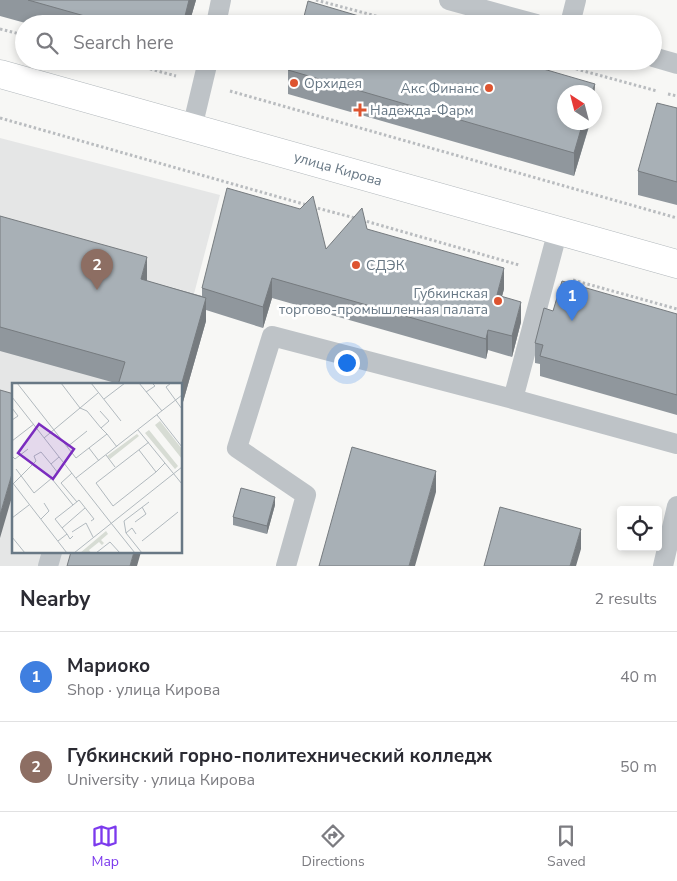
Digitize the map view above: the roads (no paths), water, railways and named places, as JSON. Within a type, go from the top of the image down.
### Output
[{"type":"main road","name":"улица Кирова","points":[[0,74],[677,264]]},
{"type":"lane","points":[[218,15],[221,0]]},
{"type":"lane","points":[[449,0],[503,15]]},
{"type":"lane","points":[[572,15],[576,0]]},
{"type":"lane","points":[[662,60],[677,64]]},
{"type":"lane","points":[[192,128],[206,70]]},
{"type":"lane","points":[[512,399],[558,230]]},
{"type":"lane","points":[[286,566],[306,495],[237,448],[272,336],[677,444]]},
{"type":"lane","points":[[663,566],[677,506]]},
{"type":"place","name":"Орхидея","points":[[294,83]]},
{"type":"place","name":"Акс Финанс","points":[[489,88]]},
{"type":"place","name":"Надежда-Фарм","points":[[360,110]]},
{"type":"place","name":"СДЭК","points":[[356,265]]},
{"type":"place","name":"Губкинский горно-политехнический колледж","points":[[97,290]]},
{"type":"place","name":"Губкинская торгово-промышленная палата","points":[[498,301]]},
{"type":"place","name":"Мариоко","points":[[572,321]]}]
